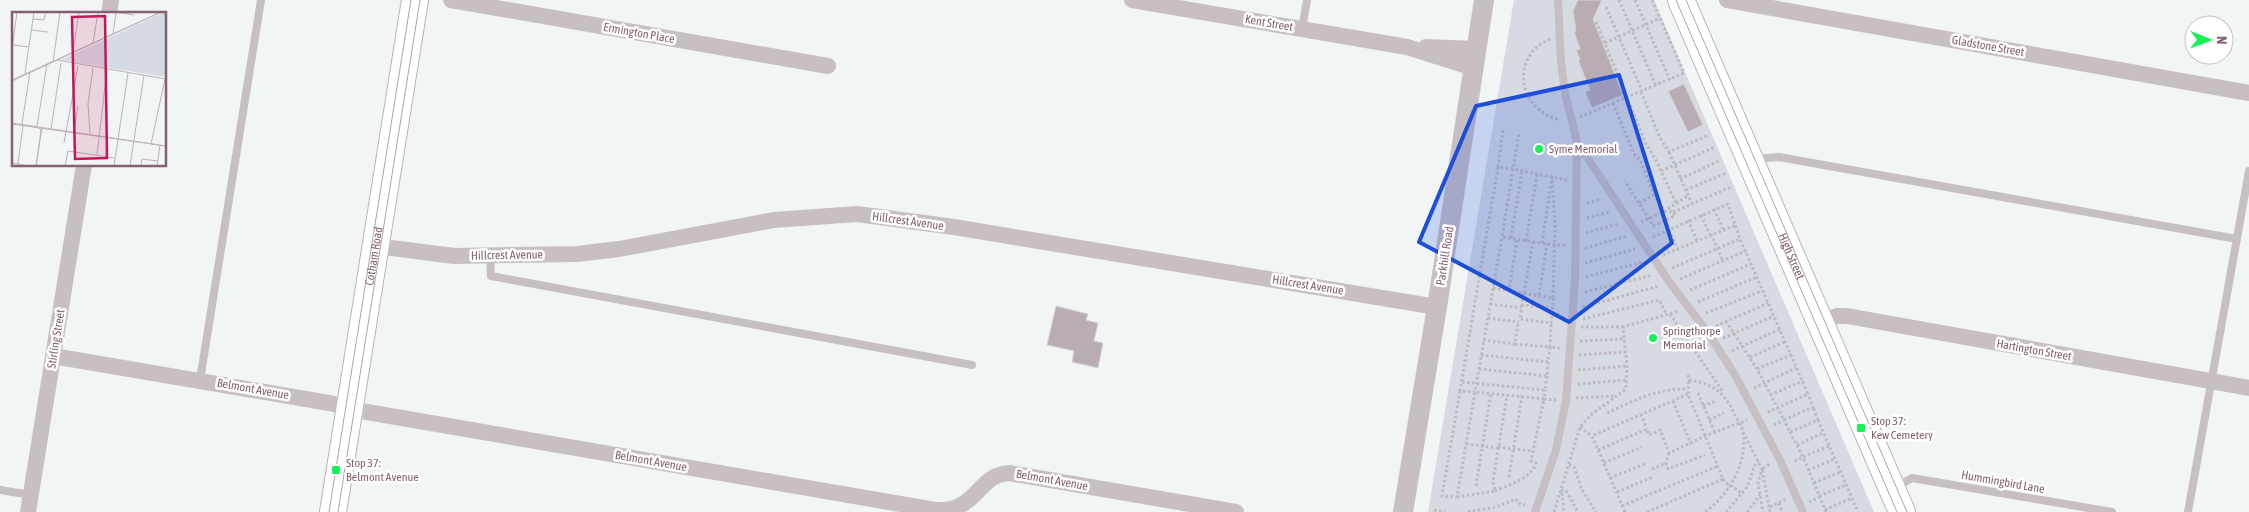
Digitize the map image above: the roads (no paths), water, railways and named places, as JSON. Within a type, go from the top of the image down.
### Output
[{"type":"main road","name":"Cotham Road","points":[[333,512],[415,0]]},
{"type":"main road","name":"High Street","points":[[1686,2],[1750,161],[1897,500]]},
{"type":"street","name":"Ermington Place","points":[[451,0],[828,66]]},
{"type":"street","name":"Kent Street","points":[[1132,0],[1475,58]]},
{"type":"street","name":"Parkhill Road","points":[[1403,512],[1437,307],[1484,0]]},
{"type":"street","name":"Gladstone Street","points":[[1727,0],[2249,93]]},
{"type":"street","name":"Stirling Street","points":[[28,512],[84,166]]},
{"type":"street","name":"Hillcrest Avenue","points":[[376,246],[430,254],[490,256],[577,254],[619,250],[774,220],[856,214],[954,227],[1437,307]]},
{"type":"street","name":"Hartington Street","points":[[1820,322],[1837,316],[1846,316],[2249,388]]},
{"type":"street","name":"Belmont Avenue","points":[[53,356],[200,380],[351,407],[372,413],[935,510],[946,511],[963,506],[994,476],[1009,472],[1185,508],[1236,512]]},
{"type":"lane","points":[[200,380],[261,0]]},
{"type":"lane","points":[[1302,29],[1307,0]]},
{"type":"lane","points":[[1535,512],[1556,450],[1567,399],[1572,342],[1577,142],[1565,93],[1559,34],[1558,0]]},
{"type":"lane","points":[[1577,142],[1598,170],[1612,197],[1663,272],[1722,355],[1758,417],[1803,512]]},
{"type":"lane","points":[[1750,161],[1764,157],[1779,157],[2237,239]]},
{"type":"lane","points":[[2188,512],[2249,171]]},
{"type":"lane","points":[[490,256],[491,276],[972,365]]},
{"type":"lane","name":"Hummingbird Lane","points":[[1897,500],[1912,478],[2112,512]]},
{"type":"lane","points":[[0,490],[31,494]]},
{"type":"tram line","points":[[329,512],[411,0]]},
{"type":"tram line","points":[[338,512],[420,0]]},
{"type":"tram line","points":[[1676,0],[1897,512]]},
{"type":"tram line","points":[[1686,0],[1907,512]]},
{"type":"place","name":"Syme Memorial","points":[[1539,149]]},
{"type":"place","name":"Springthorpe Memorial","points":[[1653,338]]},
{"type":"place","name":"Stop 37: Kew Cemetery","points":[[1861,428]]},
{"type":"place","name":"Stop 37: Belmont Avenue","points":[[336,470]]}]
